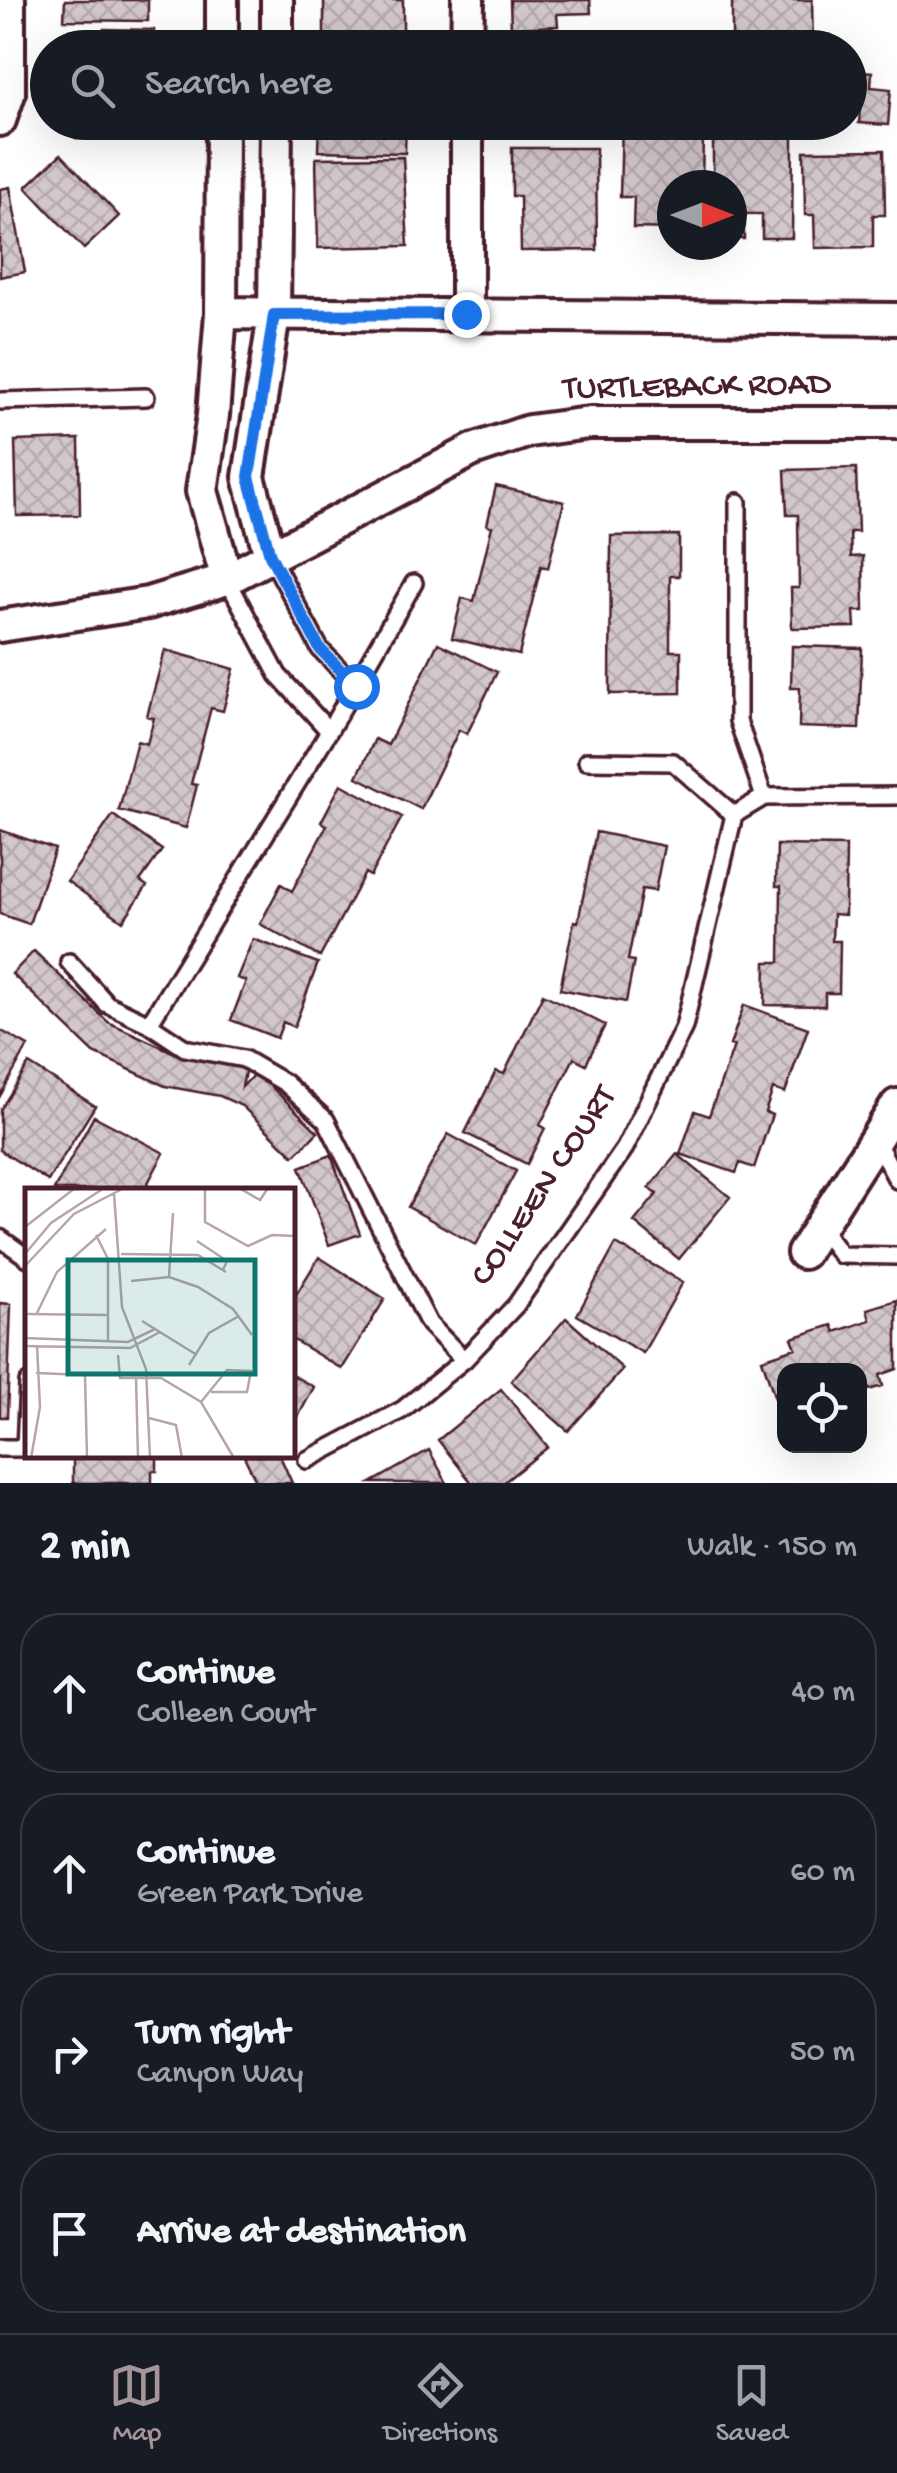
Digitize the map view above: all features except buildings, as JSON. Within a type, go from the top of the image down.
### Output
[{"type":"street","points":[[0,120],[9,94],[9,0]]},
{"type":"street","points":[[222,0],[222,30]]},
{"type":"street","points":[[277,0],[277,30]]},
{"type":"street","points":[[468,0],[468,30]]},
{"type":"street","points":[[222,140],[221,313],[202,491],[228,579]]},
{"type":"street","points":[[270,555],[249,477],[274,315],[276,140]]},
{"type":"street","points":[[466,314],[467,140]]},
{"type":"street","points":[[221,313],[897,319]]},
{"type":"street","name":"TURTLEBACK ROAD","points":[[0,626],[148,604],[228,579],[473,450],[529,431],[590,423],[897,423]]},
{"type":"street","points":[[803,1253],[897,1105]]},
{"type":"lane","points":[[0,400],[146,397]]},
{"type":"lane","points":[[738,502],[738,721],[764,797]]},
{"type":"lane","points":[[270,555],[320,649],[356,686]]},
{"type":"lane","points":[[228,579],[278,675],[329,731]]},
{"type":"lane","points":[[149,1024],[329,731],[414,583]]},
{"type":"lane","points":[[587,761],[673,762],[734,815],[764,797],[897,796]]},
{"type":"lane","name":"COLLEEN COURT","points":[[307,1460],[402,1410],[464,1360],[516,1306],[625,1148],[684,1028],[734,815]]},
{"type":"lane","points":[[69,962],[107,1004],[149,1024],[185,1048],[244,1060],[285,1083],[326,1120],[429,1324],[464,1360]]},
{"type":"lane","points":[[875,1139],[897,1180]]},
{"type":"lane","points":[[820,1227],[841,1255],[897,1256]]},
{"type":"lane","points":[[0,1238],[25,1256]]},
{"type":"lane","points":[[0,1448],[24,1448],[25,1432]]},
{"type":"route","points":[[356,686],[320,649],[270,555],[249,477],[274,315],[466,314]]}]
